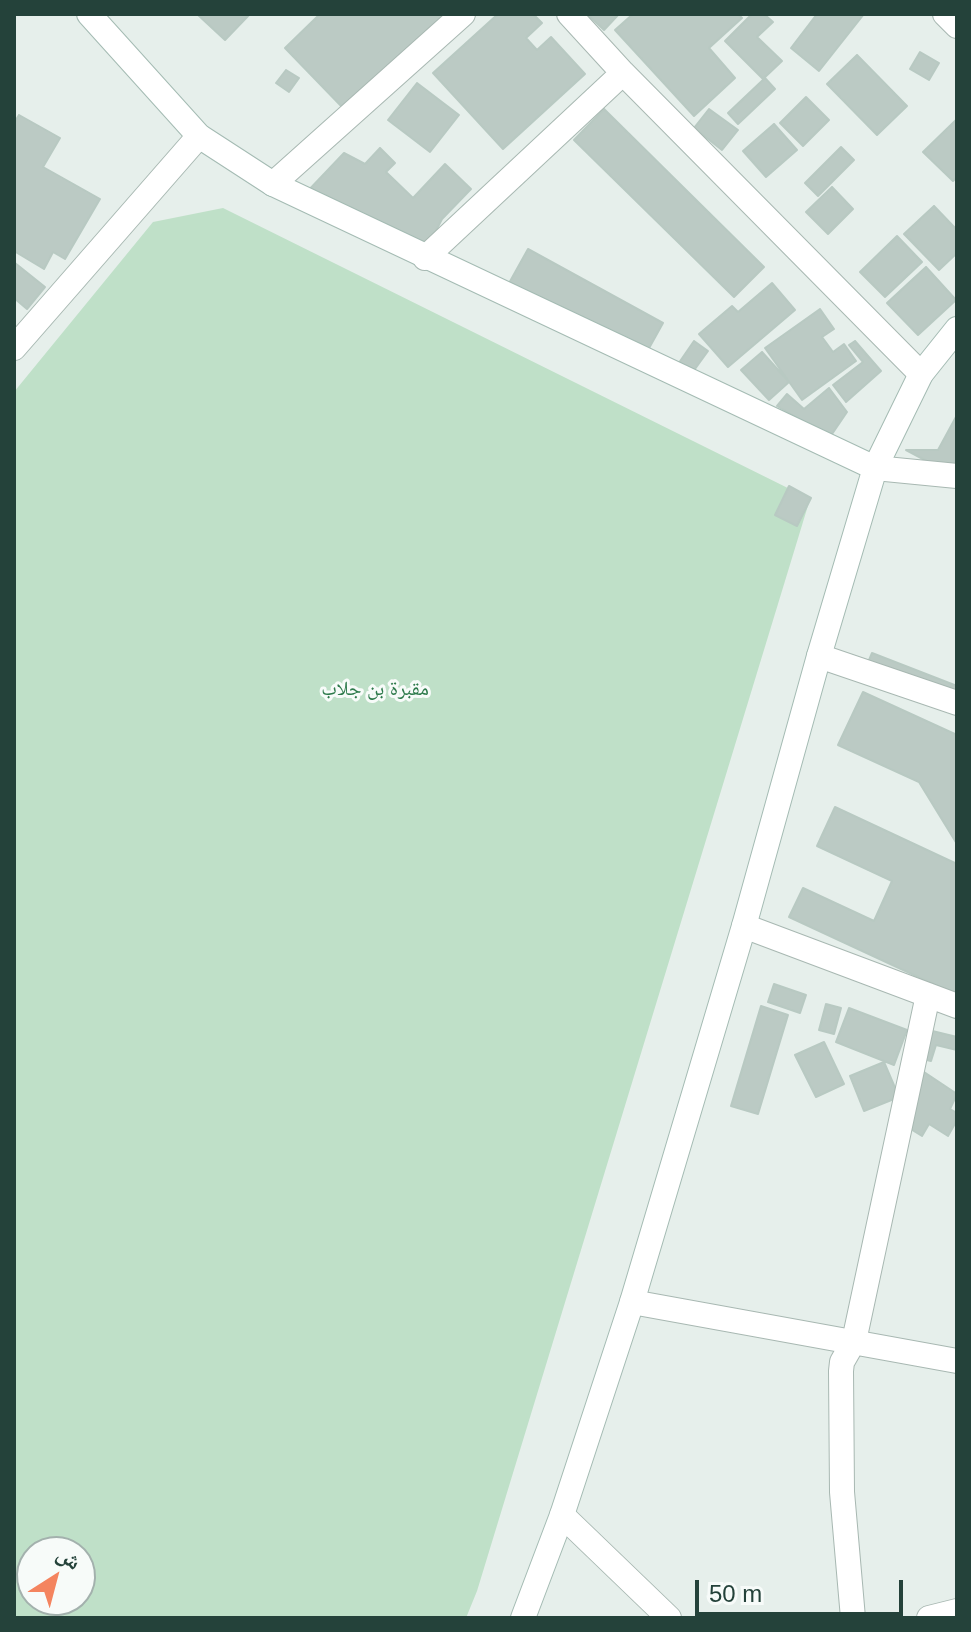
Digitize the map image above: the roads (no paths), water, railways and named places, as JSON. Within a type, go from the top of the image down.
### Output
[{"type":"street","points":[[89,14],[199,136],[273,184],[875,468],[957,476]]},
{"type":"street","points":[[273,184],[463,14]]},
{"type":"street","points":[[569,14],[623,73],[921,374]]},
{"type":"street","points":[[945,14],[957,26]]},
{"type":"street","points":[[425,258],[623,73]]},
{"type":"street","points":[[14,348],[199,136]]},
{"type":"street","points":[[523,1618],[562,1515],[632,1302],[875,468],[921,374],[957,329]]},
{"type":"street","points":[[819,656],[957,703]]},
{"type":"street","points":[[744,926],[957,1006]]},
{"type":"street","points":[[853,1618],[842,1492],[842,1362],[854,1341],[928,995]]},
{"type":"street","points":[[632,1302],[957,1361]]},
{"type":"street","points":[[562,1515],[669,1618]]},
{"type":"street","points":[[929,1618],[957,1611]]},
{"type":"park label","name":"مقبرة بن جلاب","points":[[375,689]]}]
